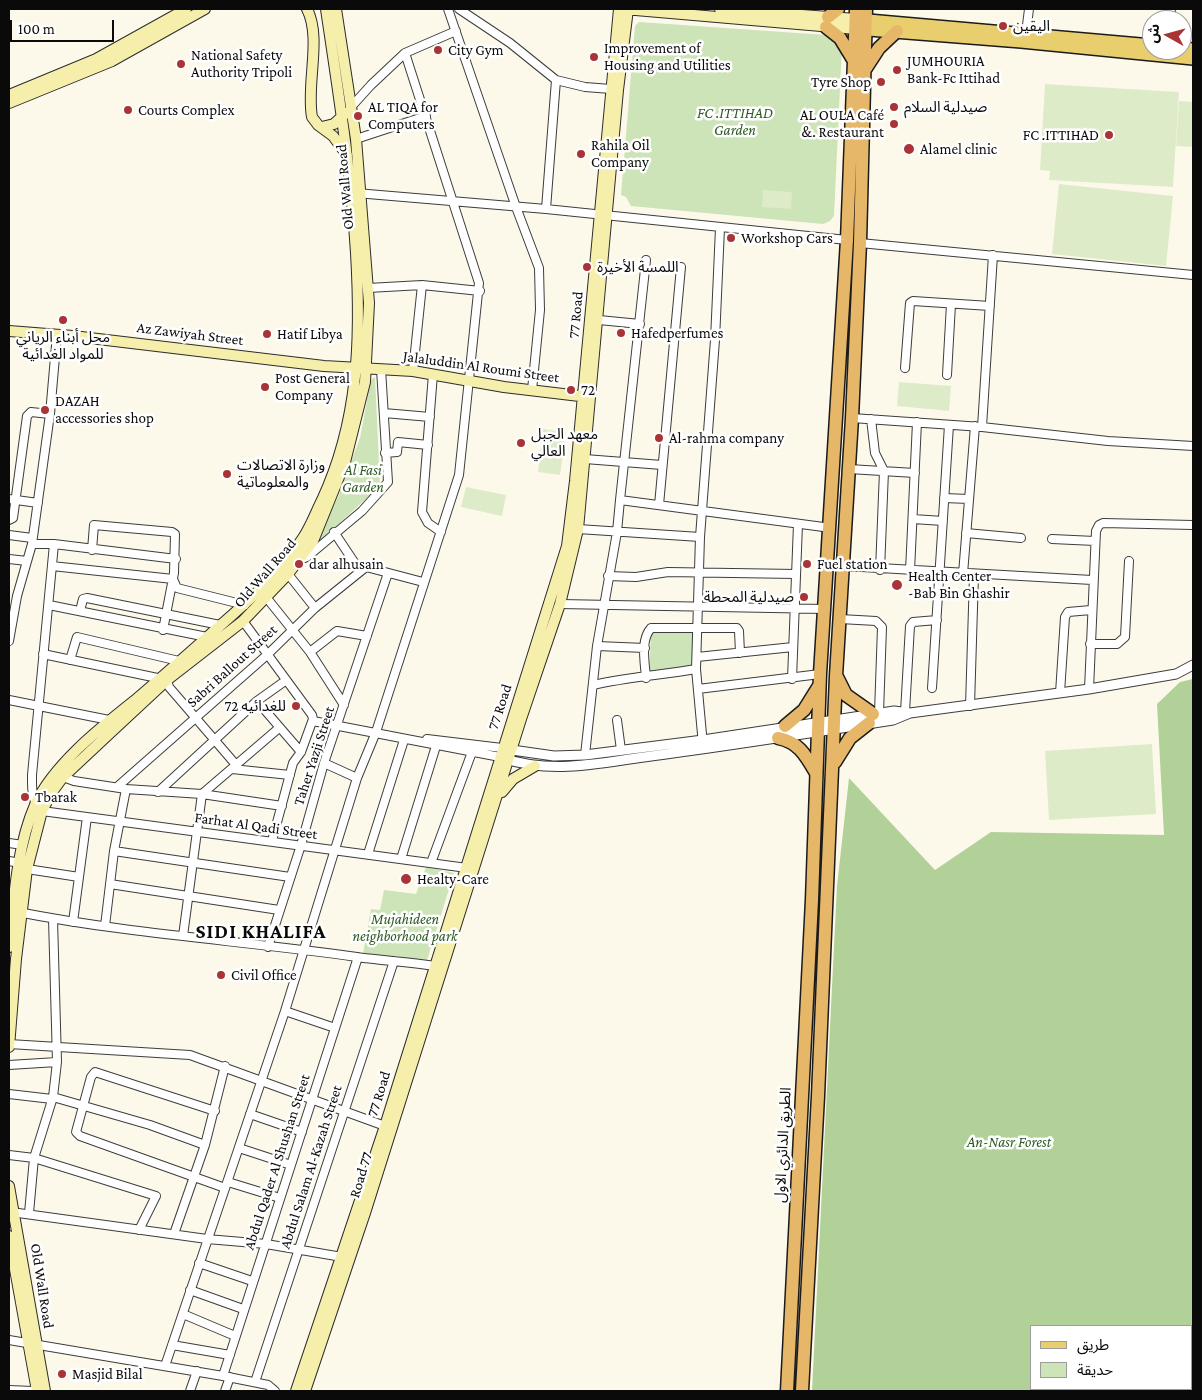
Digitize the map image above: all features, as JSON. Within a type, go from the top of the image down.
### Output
[{"type":"highway","points":[[838,9],[827,22],[846,45],[854,61]]},
{"type":"highway","points":[[802,1391],[834,766],[836,676],[844,566],[860,243],[864,76],[861,19]]},
{"type":"highway","name":"الطريق الدائري الاول","points":[[786,1391],[812,900],[820,679],[831,528],[847,240],[854,61],[861,19]]},
{"type":"highway","points":[[864,76],[879,48],[897,32]]},
{"type":"highway","points":[[834,766],[850,738],[874,717],[846,695],[836,676]]},
{"type":"highway","points":[[785,726],[804,710],[820,679]]},
{"type":"highway","points":[[778,738],[789,741],[800,748],[817,774]]},
{"type":"main road","points":[[9,103],[112,61],[186,9]]},
{"type":"main road","points":[[9,95],[96,59],[162,27],[205,9]]},
{"type":"main road","points":[[307,9],[312,23],[313,37],[310,109],[313,120],[338,141],[349,160]]},
{"type":"main road","name":"Old Wall Road","points":[[326,9],[344,97],[351,107],[356,139],[359,313],[362,368]]},
{"type":"main road","name":"Old Wall Road","points":[[23,866],[23,845],[54,775],[109,720],[243,621],[288,574],[313,541],[339,457],[362,368],[368,288],[356,193],[343,116],[344,97],[336,9]]},
{"type":"main road","name":"77 Road","points":[[296,1391],[342,1257],[361,1212],[385,1126],[438,967],[493,788],[506,754],[567,546],[587,397],[619,9]]},
{"type":"main road","points":[[624,9],[827,22],[861,19],[1142,44]]},
{"type":"main road","points":[[438,967],[498,796],[506,754],[560,604],[578,529],[585,458],[587,397],[599,320],[602,216],[628,9]]},
{"type":"main road","points":[[720,9],[827,22]]},
{"type":"main road","points":[[861,19],[897,32],[1193,59]]},
{"type":"main road","points":[[322,127],[334,124],[351,107]]},
{"type":"main road","name":"Az Zawiyah Street","points":[[9,331],[57,334],[362,368]]},
{"type":"main road","name":"Jalaluddin Al Roumi Street","points":[[362,368],[413,371],[587,397]]},
{"type":"main road","name":"Old Wall Road","points":[[9,947],[23,866],[39,808],[63,778],[179,661],[245,605],[274,575],[320,515]]},
{"type":"main road","points":[[498,796],[513,779],[535,766]]},
{"type":"main road","name":"Old Wall Road","points":[[9,1045],[14,911]]},
{"type":"main road","name":"Road 77","points":[[305,1391],[438,967]]},
{"type":"main road","name":"Old Wall Road","points":[[9,1186],[32,1343],[35,1391]]},
{"type":"main road","name":"Old Wall Road","points":[[9,1236],[32,1343],[45,1391]]},
{"type":"street","points":[[448,9],[516,207],[534,252],[541,283],[532,390]]},
{"type":"street","points":[[459,9],[510,43],[556,80],[584,87],[611,89]]},
{"type":"street","points":[[1026,33],[1029,9]]},
{"type":"street","points":[[351,107],[370,85],[405,53],[456,31]]},
{"type":"street","points":[[165,1366],[285,1011],[357,778],[375,733],[459,475],[468,379],[480,292],[476,271],[405,53]]},
{"type":"street","points":[[546,209],[556,80]]},
{"type":"street","points":[[356,139],[426,116]]},
{"type":"street","points":[[356,193],[546,209],[847,240]]},
{"type":"street","points":[[704,750],[696,669],[700,606],[700,537],[711,409],[720,228]]},
{"type":"street","points":[[860,243],[1193,275]]},
{"type":"street","points":[[963,574],[969,499],[990,306],[993,255]]},
{"type":"street","points":[[585,755],[597,646],[617,532],[646,260]]},
{"type":"street","points":[[659,504],[680,267]]},
{"type":"street","points":[[368,288],[422,285],[480,292]]},
{"type":"street","points":[[413,371],[422,285]]},
{"type":"street","points":[[905,368],[910,303],[913,301],[990,306]]},
{"type":"street","points":[[947,375],[951,304]]},
{"type":"street","points":[[599,320],[640,324]]},
{"type":"street","points":[[9,641],[12,606],[27,561],[38,503],[50,414],[57,334]]},
{"type":"street","points":[[300,560],[307,557],[334,532],[362,511],[385,488],[388,482],[381,369]]},
{"type":"street","points":[[433,374],[422,512],[428,524],[440,532]]},
{"type":"street","points":[[9,520],[13,518],[12,499],[27,416],[31,412],[50,414]]},
{"type":"street","points":[[384,413],[430,417]]},
{"type":"street","points":[[852,418],[949,424],[1108,441],[1193,446]]},
{"type":"street","points":[[871,419],[875,453],[884,471],[880,570]]},
{"type":"street","points":[[910,571],[918,422]]},
{"type":"street","points":[[932,688],[949,424]]},
{"type":"street","points":[[385,453],[397,452],[398,442],[428,445]]},
{"type":"street","points":[[585,458],[662,465]]},
{"type":"street","points":[[849,469],[915,472]]},
{"type":"street","points":[[944,498],[969,499]]},
{"type":"street","points":[[12,499],[38,503]]},
{"type":"street","points":[[620,500],[831,528]]},
{"type":"street","points":[[913,519],[943,521]]},
{"type":"street","points":[[1089,689],[1092,580],[1096,531],[1099,525],[1103,523],[1193,525]]},
{"type":"street","points":[[792,679],[798,524]]},
{"type":"street","points":[[92,550],[94,525],[172,532],[177,536],[176,559],[163,630]]},
{"type":"street","points":[[578,529],[700,537]]},
{"type":"street","points":[[334,532],[363,569],[423,582]]},
{"type":"street","points":[[966,533],[1021,538]]},
{"type":"street","points":[[9,535],[32,541],[92,550],[176,559]]},
{"type":"street","points":[[1052,539],[1096,541]]},
{"type":"street","points":[[39,808],[32,791],[32,775],[54,544]]},
{"type":"street","points":[[9,559],[27,561]]},
{"type":"street","points":[[1090,644],[1117,644],[1125,637],[1129,561]]},
{"type":"street","points":[[52,566],[173,579]]},
{"type":"street","points":[[844,566],[880,570],[1092,580]]},
{"type":"street","name":"Sabri Ballout Street","points":[[121,788],[195,718],[267,655],[315,608],[363,569]]},
{"type":"street","points":[[608,576],[636,577],[658,572],[796,574]]},
{"type":"street","name":"Taher Yazji Street","points":[[268,947],[301,845],[324,763],[388,573]]},
{"type":"street","points":[[288,574],[315,608]]},
{"type":"street","points":[[970,706],[974,575]]},
{"type":"street","points":[[173,579],[177,588],[245,605]]},
{"type":"street","points":[[266,597],[310,652],[344,705]]},
{"type":"street","points":[[80,611],[85,598],[220,626]]},
{"type":"street","points":[[49,604],[163,630],[207,637]]},
{"type":"street","points":[[560,604],[603,607],[700,606],[824,609]]},
{"type":"street","points":[[123,621],[124,606]]},
{"type":"street","points":[[1060,694],[1065,617],[1068,612],[1091,610]]},
{"type":"street","points":[[840,619],[876,621],[882,627],[874,717]]},
{"type":"street","points":[[908,712],[910,626],[913,622],[937,620]]},
{"type":"street","points":[[243,621],[312,715],[313,721],[300,752],[293,763],[272,841]]},
{"type":"street","points":[[646,678],[645,648],[647,634],[651,628],[698,627],[739,629],[740,653]]},
{"type":"street","points":[[310,652],[337,631],[367,636]]},
{"type":"street","points":[[70,660],[77,637],[179,661]]},
{"type":"street","points":[[597,646],[645,648]]},
{"type":"street","points":[[697,657],[793,647]]},
{"type":"street","points":[[43,654],[162,680],[195,718],[233,767],[290,775]]},
{"type":"street","points":[[375,733],[472,752],[554,756],[585,755],[703,740],[785,726],[818,726],[908,712],[1060,694],[1176,674],[1193,665]]},
{"type":"street","points":[[593,685],[615,680],[646,678],[696,669]]},
{"type":"street","points":[[698,689],[792,679],[820,679]]},
{"type":"street","points":[[158,792],[257,701],[285,680]]},
{"type":"street","points":[[9,700],[109,720]]},
{"type":"street","points":[[257,701],[300,752]]},
{"type":"street","points":[[874,717],[897,719],[908,712]]},
{"type":"street","points":[[617,720],[621,750]]},
{"type":"street","points":[[313,721],[362,732],[506,754],[535,766],[582,767],[778,738],[818,726]]},
{"type":"street","points":[[183,936],[190,895],[202,794],[279,728]]},
{"type":"street","points":[[368,854],[404,740]]},
{"type":"street","points":[[401,859],[436,746]]},
{"type":"street","points":[[431,863],[472,752]]},
{"type":"street","points":[[324,763],[357,778]]},
{"type":"street","points":[[63,778],[121,788],[202,794],[282,806]]},
{"type":"street","points":[[105,926],[119,821],[121,788]]},
{"type":"street","name":"Farhat Al Qadi Street","points":[[39,808],[87,817],[467,868]]},
{"type":"street","points":[[73,922],[87,817]]},
{"type":"street","points":[[9,843],[23,845]]},
{"type":"street","points":[[114,852],[290,876]]},
{"type":"street","points":[[9,861],[23,866],[79,877]]},
{"type":"street","points":[[110,884],[279,910]]},
{"type":"street","points":[[14,911],[73,922],[438,967]]},
{"type":"street","points":[[29,1213],[34,1158],[52,1098],[57,1062],[53,919]]},
{"type":"street","name":"Abdul Qader Al Shushan Street","points":[[226,1391],[226,1377],[230,1355],[243,1309],[266,1244],[358,957]]},
{"type":"street","name":"Abdul Salam Al-Kazah Street","points":[[255,1382],[394,961]]},
{"type":"street","points":[[285,1011],[336,1028]]},
{"type":"street","points":[[9,1045],[180,1054],[225,1066],[385,1126]]},
{"type":"street","points":[[9,1065],[57,1062]]},
{"type":"street","points":[[174,1234],[205,1145],[225,1066]]},
{"type":"street","points":[[215,1111],[94,1072],[76,1132],[80,1136],[193,1177],[280,1198]]},
{"type":"street","points":[[9,1094],[52,1098],[83,1104],[205,1145]]},
{"type":"street","points":[[250,1114],[302,1132]]},
{"type":"street","points":[[239,1148],[291,1165]]},
{"type":"street","points":[[9,1155],[34,1158],[156,1196],[139,1230]]},
{"type":"street","points":[[12,1212],[207,1239],[266,1244],[342,1257]]},
{"type":"street","points":[[199,1263],[252,1281]]},
{"type":"street","points":[[190,1290],[243,1309]]},
{"type":"street","points":[[183,1314],[235,1336]]},
{"type":"street","points":[[9,1340],[117,1355],[165,1366],[255,1382],[272,1387],[275,1391]]},
{"type":"street","points":[[172,1345],[230,1355]]},
{"type":"street","points":[[190,1391],[197,1371]]},
{"type":"street","points":[[9,1390],[35,1391]]},
{"type":"green space","name":"FC .ITTIHAD Garden","points":[[639,22],[826,35],[842,45],[834,216],[830,221],[823,224],[631,206],[626,197],[621,195],[635,26]]},
{"type":"green space","points":[[1045,84],[1179,92],[1173,187],[1049,180],[1050,171],[1040,170]]},
{"type":"green space","points":[[1179,101],[1193,102],[1193,147],[1176,146]]},
{"type":"green space","points":[[1059,184],[1173,196],[1166,266],[1052,254]]},
{"type":"green space","points":[[763,190],[792,192],[791,209],[762,207]]},
{"type":"green space","name":"Al Fasi Garden","points":[[375,377],[380,486],[311,549],[338,497],[360,438],[371,380]]},
{"type":"green space","points":[[899,382],[951,386],[949,411],[897,406]]},
{"type":"green space","points":[[543,429],[566,432],[560,475],[538,472]]},
{"type":"green space","points":[[466,487],[506,495],[502,516],[461,507]]},
{"type":"green space","points":[[692,631],[693,667],[649,676],[651,633]]},
{"type":"green space","name":"An-Nasr Forest","points":[[1193,679],[1193,1391],[812,1391],[837,886],[849,778],[935,870],[991,832],[1164,835],[1157,704],[1180,682]]},
{"type":"green space","points":[[1152,744],[1156,814],[1049,820],[1045,751]]},
{"type":"green space","name":"Mujahideen neighborhood park","points":[[426,867],[454,873],[427,960],[363,954],[371,909],[380,910],[384,890],[416,894]]},
{"type":"place","name":"اليقين","points":[[1003,26]]},
{"type":"place","name":"City Gym","points":[[438,50]]},
{"type":"place","name":"Improvement of Housing and Utilities","points":[[594,57]]},
{"type":"place","name":"National Safety Authority Tripoli","points":[[181,64]]},
{"type":"place","name":"JUMHOURIA Bank-Fc Ittihad","points":[[897,70]]},
{"type":"place","name":"Tyre Shop","points":[[881,82]]},
{"type":"place","name":"صيدلية السلام","points":[[894,107]]},
{"type":"place","name":"Courts Complex","points":[[128,110]]},
{"type":"place","name":"AL TIQA for Computers","points":[[358,116]]},
{"type":"place","name":"AL OULA Café &. Restaurant","points":[[894,124]]},
{"type":"place","name":"FC .ITTIHAD","points":[[1109,135]]},
{"type":"place","name":"Alamel clinic","points":[[909,149]]},
{"type":"place","name":"Rahila Oil Company","points":[[581,154]]},
{"type":"place","name":"Workshop Cars","points":[[731,238]]},
{"type":"place","name":"اللمسة الأخيرة","points":[[587,267]]},
{"type":"place","name":"محل أبناء الرياني للمواد الغدائية","points":[[63,320]]},
{"type":"place","name":"Hafedperfumes","points":[[621,333]]},
{"type":"place","name":"Hatif Libya","points":[[267,334]]},
{"type":"place","name":"Post General Company","points":[[265,387]]},
{"type":"place","name":"72","points":[[571,390]]},
{"type":"place","name":"DAZAH accessories shop","points":[[45,410]]},
{"type":"place","name":"Al-rahma company","points":[[659,438]]},
{"type":"place","name":"معهد الجبل العالي","points":[[521,443]]},
{"type":"place","name":"وزارة الاتصالات والمعلوماتية","points":[[227,474]]},
{"type":"place","name":"dar alhusain","points":[[299,564]]},
{"type":"place","name":"Fuel station","points":[[807,564]]},
{"type":"place","name":"Health Center -Bab Bin Ghashir","points":[[897,585]]},
{"type":"place","name":"صيدلية المحطة","points":[[804,597]]},
{"type":"place","name":"72 للغدائيه","points":[[296,706]]},
{"type":"place","name":"Tbarak","points":[[25,797]]},
{"type":"place","name":"Healty-Care","points":[[406,879]]},
{"type":"place","name":"Civil Office","points":[[221,975]]},
{"type":"place","name":"Masjid Bilal","points":[[62,1374]]},
{"type":"district","name":"SIDI KHALIFA","points":[[261,932]]}]
